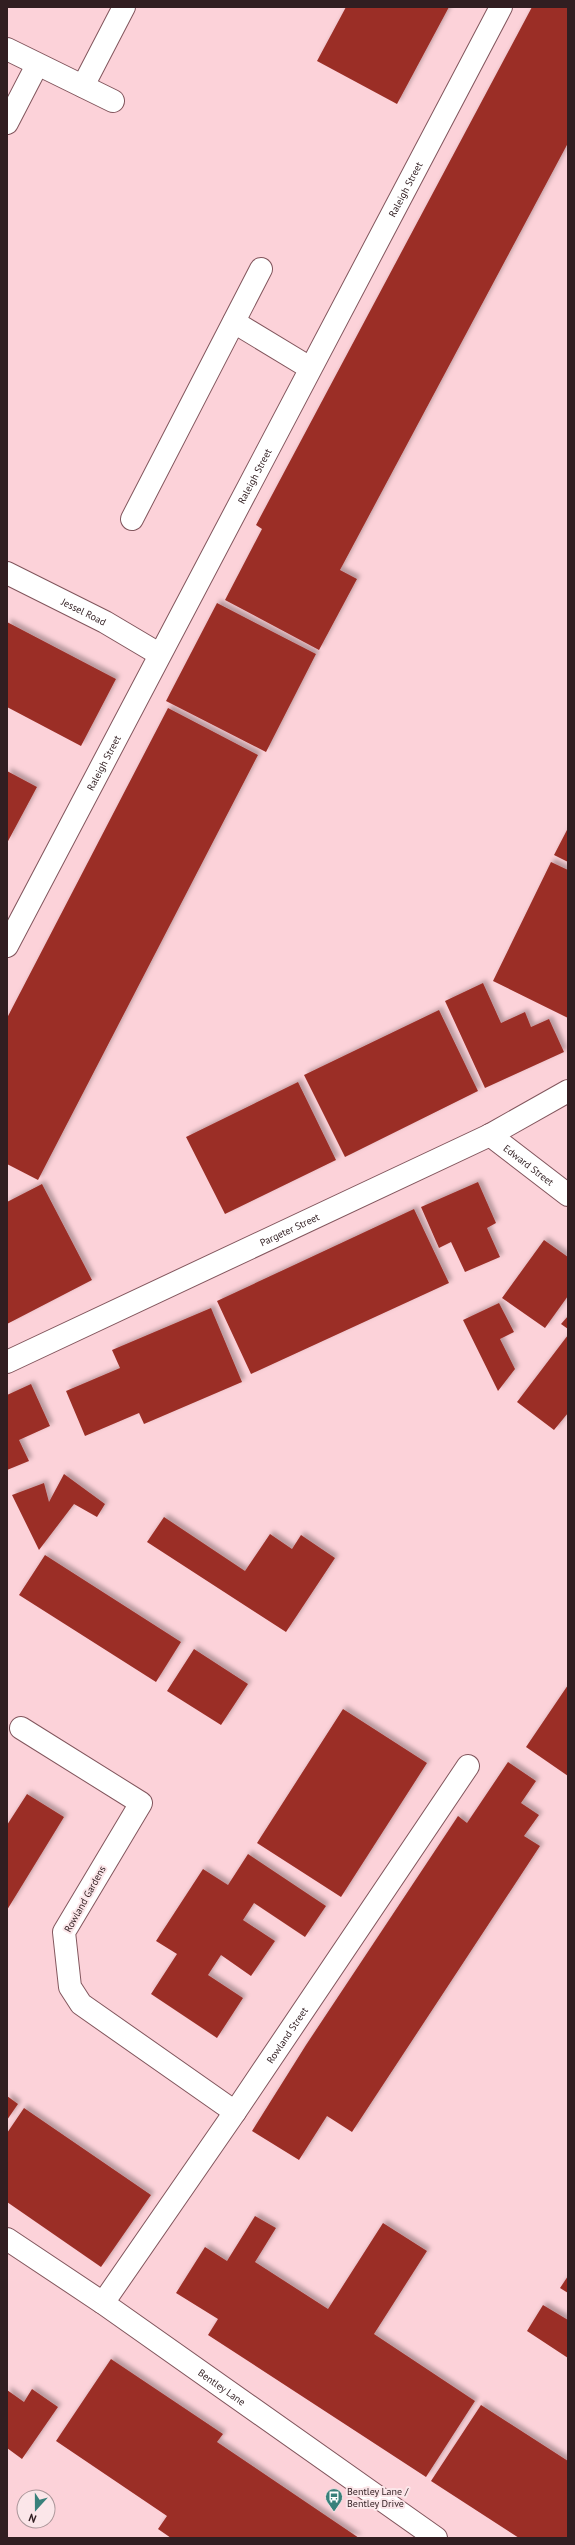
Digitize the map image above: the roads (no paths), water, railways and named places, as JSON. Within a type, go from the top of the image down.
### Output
[{"type":"street","points":[[82,86],[124,7]]},
{"type":"street","name":"Raleigh Street","points":[[7,946],[159,654],[501,7]]},
{"type":"street","points":[[7,49],[113,101]]},
{"type":"street","points":[[7,123],[37,65]]},
{"type":"street","points":[[132,519],[261,270]]},
{"type":"street","points":[[234,322],[310,368]]},
{"type":"street","name":"Jessel Road","points":[[7,573],[105,622],[159,654]]},
{"type":"street","name":"Pargeter Street","points":[[7,1362],[490,1134],[568,1091]]},
{"type":"street","name":"Edward Street","points":[[490,1134],[568,1194]]},
{"type":"street","name":"Rowland Gardens","points":[[20,1728],[141,1803],[64,1932],[70,1987],[82,2004],[236,2112]]},
{"type":"street","name":"Rowland Street","points":[[103,2303],[236,2112],[468,1766]]},
{"type":"street","name":"Bentley Lane","points":[[7,2239],[103,2303],[436,2538]]},
{"type":"place","name":"Bentley Lane / Bentley Drive","points":[[334,2512]]}]
